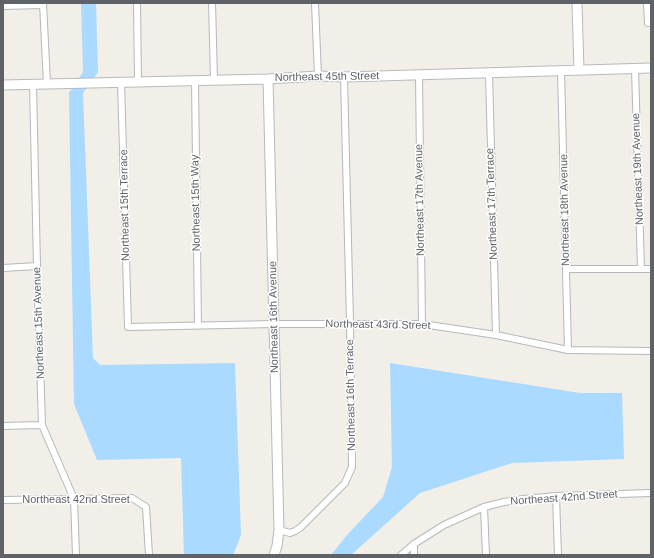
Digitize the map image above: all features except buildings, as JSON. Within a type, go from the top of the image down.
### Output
[{"type":"street","points":[[137,3],[138,82]]},
{"type":"street","points":[[212,3],[214,80]]},
{"type":"street","points":[[315,3],[318,76]]},
{"type":"street","points":[[577,3],[579,70]]},
{"type":"street","points":[[647,3],[648,23]]},
{"type":"street","points":[[3,6],[43,4],[47,84]]},
{"type":"street","name":"Northeast 45th Street","points":[[3,85],[268,79],[318,76],[344,77],[489,74],[651,68]]},
{"type":"street","name":"Northeast 19th Avenue","points":[[635,69],[641,269]]},
{"type":"street","name":"Northeast 18th Avenue","points":[[561,71],[568,350]]},
{"type":"street","name":"Northeast 17th Terrace","points":[[489,74],[496,335]]},
{"type":"street","name":"Northeast 17th Avenue","points":[[419,75],[422,324]]},
{"type":"street","name":"Northeast 16th Terrace","points":[[279,530],[290,533],[295,531],[345,483],[352,467],[344,77]]},
{"type":"street","name":"Northeast 16th Avenue","points":[[268,79],[279,530],[274,555]]},
{"type":"street","name":"Northeast 15th Way","points":[[195,80],[198,326]]},
{"type":"street","name":"Northeast 15th Terrace","points":[[121,82],[128,327]]},
{"type":"street","name":"Northeast 15th Avenue","points":[[33,84],[42,425],[74,499],[76,555]]},
{"type":"street","points":[[3,268],[37,266]]},
{"type":"street","points":[[566,269],[651,269]]},
{"type":"street","name":"Northeast 43rd Street","points":[[128,327],[350,323],[422,324],[496,335],[568,350],[651,351]]},
{"type":"street","points":[[3,426],[42,425]]},
{"type":"street","name":"Northeast 42nd Street","points":[[414,544],[444,525],[484,507],[523,499],[556,496],[651,493]]},
{"type":"street","points":[[556,496],[558,555]]},
{"type":"street","name":"Northeast 42nd Street","points":[[3,500],[132,498],[146,507],[149,555]]},
{"type":"street","points":[[484,507],[486,555]]},
{"type":"street","points":[[401,555],[414,544]]},
{"type":"street","points":[[414,544],[414,555]]},
{"type":"water","points":[[81,3],[96,3],[98,72],[83,93],[93,358],[100,365],[235,363],[241,535],[233,555],[184,555],[181,458],[97,460],[74,404],[69,93],[83,72]]},
{"type":"water","points":[[390,363],[580,393],[622,393],[624,459],[512,463],[420,493],[351,555],[331,555],[347,535],[383,497],[392,467]]}]
